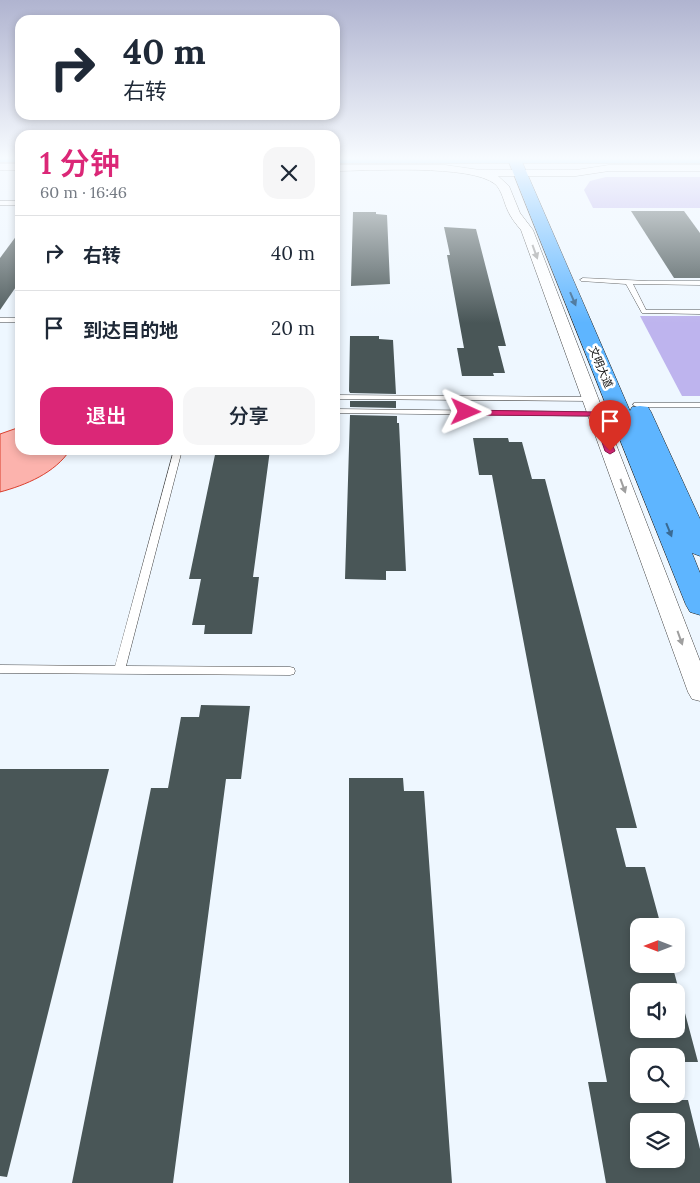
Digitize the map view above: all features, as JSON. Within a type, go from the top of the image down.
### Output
[{"type":"main road","name":"文明大道","points":[[544,212],[700,605]]},
{"type":"main road","name":"文明大道","points":[[548,212],[582,280],[637,405],[696,528],[700,547]]},
{"type":"street","points":[[514,212],[527,230],[700,692]]},
{"type":"lane","points":[[582,280],[700,283]]},
{"type":"lane","points":[[629,282],[644,312],[700,312]]},
{"type":"lane","points":[[0,320],[15,320]]},
{"type":"lane","points":[[340,397],[593,406]]},
{"type":"lane","points":[[637,405],[700,405]]},
{"type":"lane","points":[[340,411],[593,406]]},
{"type":"lane","points":[[120,670],[177,455]]},
{"type":"lane","points":[[0,669],[290,671]]},
{"type":"shaded area","points":[[640,316],[700,316],[700,396],[682,396]]},
{"type":"shaded area","points":[[15,429],[15,455],[66,455],[48,472],[20,486],[0,492],[0,434]]},
{"type":"building","points":[[353,212],[376,212],[376,214],[387,215],[390,284],[351,286]]},
{"type":"building","points":[[632,212],[685,212],[700,233],[700,278],[674,278]]},
{"type":"building","points":[[444,227],[476,229],[506,346],[498,346],[505,373],[493,373],[494,376],[462,376],[457,348],[464,348],[447,255],[450,255]]},
{"type":"building","points":[[15,238],[15,288],[0,310],[0,258]]},
{"type":"building","points":[[350,336],[379,336],[379,339],[393,340],[396,394],[350,393]]},
{"type":"building","points":[[350,401],[396,401],[396,408],[350,407]]},
{"type":"building","points":[[350,415],[397,416],[397,423],[399,423],[406,571],[386,571],[386,580],[345,579]]},
{"type":"building","points":[[473,438],[508,438],[509,442],[522,442],[532,479],[545,479],[637,828],[616,828],[626,867],[645,867],[659,918],[630,918],[630,973],[674,973],[677,983],[630,983],[630,1038],[685,1038],[685,1013],[698,1062],[685,1062],[685,1048],[630,1048],[630,1103],[685,1103],[685,1100],[688,1100],[700,1149],[700,1183],[606,1183],[588,1082],[607,1082],[492,475],[479,475]]},
{"type":"building","points":[[215,455],[269,455],[253,577],[259,577],[252,634],[204,634],[205,625],[192,625],[201,579],[189,579]]},
{"type":"building","points":[[201,705],[250,706],[241,779],[226,779],[173,1183],[72,1183],[151,788],[168,788],[181,717],[199,717]]},
{"type":"building","points":[[0,769],[109,769],[7,1177],[0,1176]]},
{"type":"building","points":[[349,778],[403,778],[404,791],[424,791],[452,1183],[349,1183]]},
{"type":"route","points":[[466,412],[596,414],[610,451]]}]
